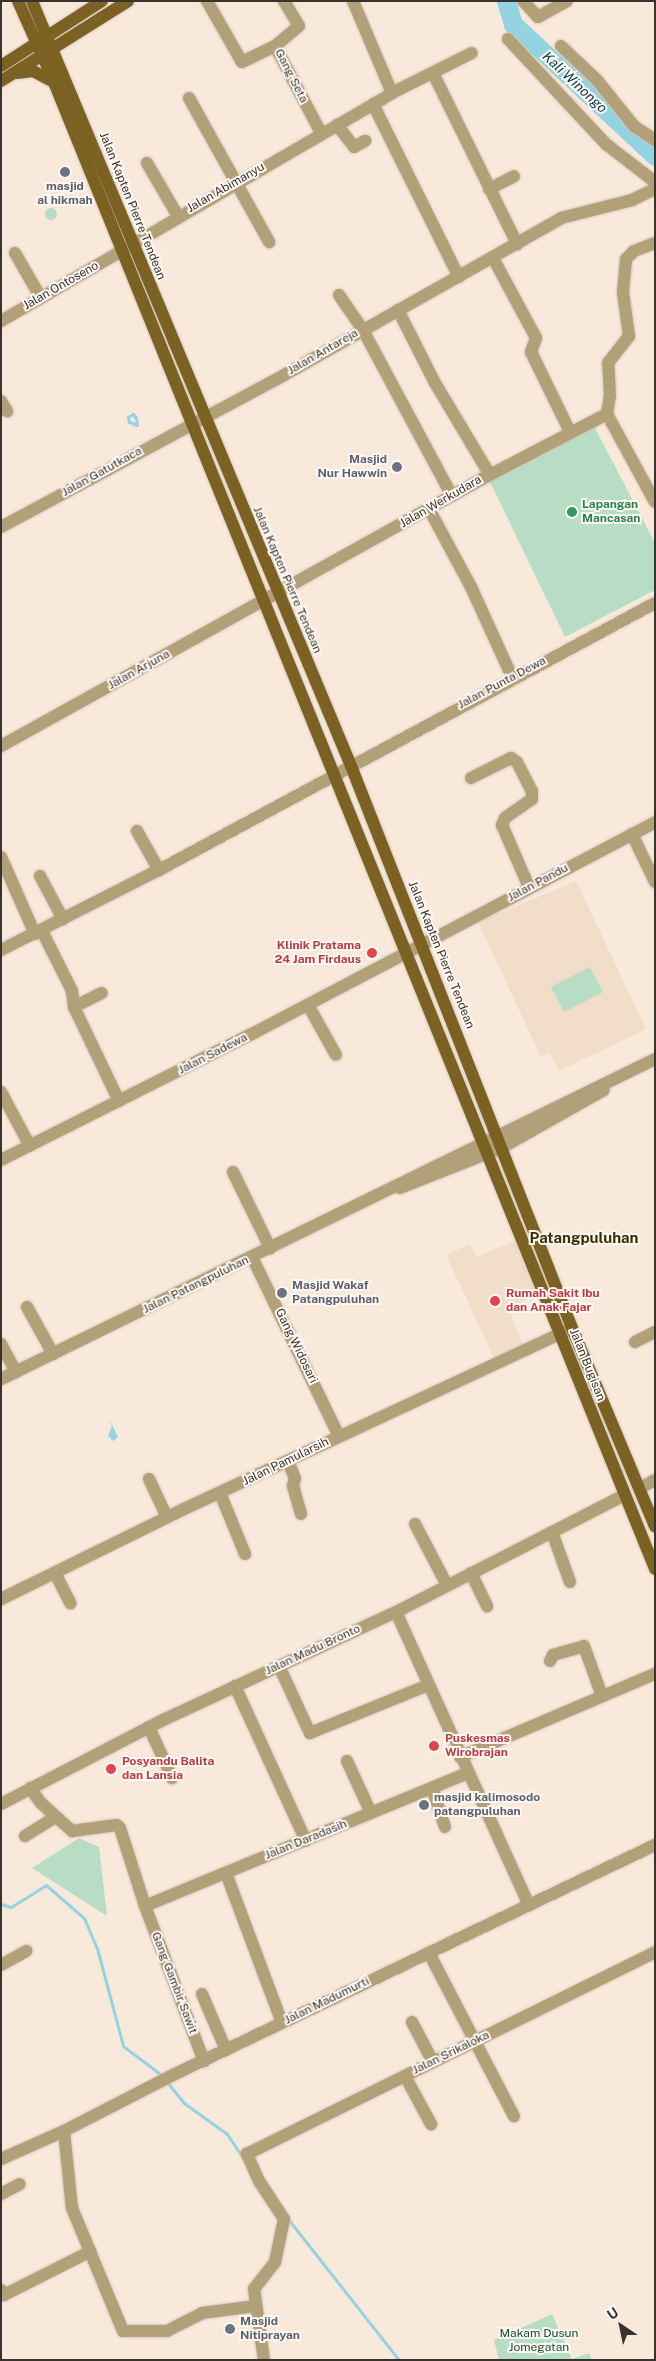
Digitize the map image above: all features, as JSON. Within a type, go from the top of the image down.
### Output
[{"type":"main road","points":[[18,1],[27,21],[42,40]]},
{"type":"main road","points":[[32,1],[40,20],[42,40]]},
{"type":"main road","points":[[5,63],[102,1]]},
{"type":"main road","points":[[7,78],[128,1]]},
{"type":"main road","points":[[40,20],[50,27],[62,27]]},
{"type":"main road","points":[[5,63],[19,50],[27,21]]},
{"type":"main road","points":[[61,71],[62,52],[69,39]]},
{"type":"main road","name":"Jalan Kapten Pierre Tendean","points":[[42,40],[47,52],[54,82],[121,251],[277,593],[351,766],[500,1142]]},
{"type":"main road","name":"Jalan Kapten Pierre Tendean","points":[[47,52],[61,71],[133,244],[264,600],[484,1149]]},
{"type":"main road","points":[[7,78],[33,72],[54,82]]},
{"type":"main road","name":"Jalan Bugisan","points":[[500,1142],[572,1328],[655,1526]]},
{"type":"main road","name":"Jalan Bugisan","points":[[484,1149],[655,1569]]},
{"type":"main road","points":[[625,1495],[640,1488]]},
{"type":"street","points":[[207,1],[242,62],[275,46]]},
{"type":"street","name":"Gang Seta","points":[[284,1],[299,26],[275,46],[321,133]]},
{"type":"street","points":[[353,1],[392,93]]},
{"type":"street","points":[[522,1],[538,18],[567,1]]},
{"type":"street","points":[[508,39],[606,144],[655,182]]},
{"type":"street","points":[[561,46],[597,80],[634,126],[655,140]]},
{"type":"street","name":"Jalan Abimanyu","points":[[121,251],[235,182],[372,104],[472,53]]},
{"type":"street","points":[[433,73],[517,244]]},
{"type":"street","points":[[189,98],[269,242]]},
{"type":"street","points":[[372,104],[459,277]]},
{"type":"street","points":[[337,125],[354,147],[365,141]]},
{"type":"street","points":[[147,164],[178,216]]},
{"type":"street","points":[[489,189],[514,176]]},
{"type":"street","name":"Jalan Antareja","points":[[198,420],[494,258],[561,218],[632,200],[655,189]]},
{"type":"street","points":[[655,243],[634,251],[626,259],[623,293],[629,336],[608,362],[610,396],[607,414],[655,502]]},
{"type":"street","name":"Jalan Ontoseno","points":[[1,321],[121,251]]},
{"type":"street","points":[[15,253],[42,298]]},
{"type":"street","points":[[494,258],[536,338],[531,352],[570,432]]},
{"type":"street","points":[[339,295],[363,330],[452,496]]},
{"type":"street","points":[[398,310],[435,383],[490,475]]},
{"type":"street","name":"Jalan Werkudara","points":[[277,593],[490,475],[607,414]]},
{"type":"street","name":"Jalan Gatutkaca","points":[[1,527],[198,420]]},
{"type":"street","points":[[429,509],[476,596],[512,677]]},
{"type":"street","name":"Jalan Arjuna","points":[[1,746],[277,593]]},
{"type":"street","name":"Jalan Punta Dewa","points":[[1,950],[159,870],[512,677],[655,603]]},
{"type":"street","points":[[471,778],[511,758],[517,762],[532,791],[532,799],[505,818],[502,826],[529,887]]},
{"type":"street","name":"Jalan Pandu","points":[[422,945],[655,822]]},
{"type":"street","points":[[137,831],[159,870]]},
{"type":"street","points":[[632,834],[655,882]]},
{"type":"street","points":[[1,857],[38,932],[72,991],[74,1007],[119,1101]]},
{"type":"street","points":[[40,876],[63,920]]},
{"type":"street","name":"Jalan Sadewa","points":[[1,1160],[308,1005],[422,945]]},
{"type":"street","points":[[74,1007],[102,993]]},
{"type":"street","points":[[308,1005],[336,1055]]},
{"type":"street","name":"Jalan Patangpuluhan","points":[[1,1380],[390,1190],[413,1186],[500,1142],[582,1092],[615,1081],[655,1059]]},
{"type":"street","points":[[1,1092],[30,1146]]},
{"type":"street","points":[[232,1172],[270,1248]]},
{"type":"street","name":"Gang Widosari","points":[[252,1257],[339,1436]]},
{"type":"street","points":[[27,1307],[53,1354]]},
{"type":"street","name":"Jalan Pamularsih","points":[[1,1599],[167,1517],[572,1328]]},
{"type":"street","points":[[635,1342],[655,1332]]},
{"type":"street","points":[[1,1344],[16,1372]]},
{"type":"street","points":[[288,1462],[295,1478],[292,1486],[301,1514]]},
{"type":"street","points":[[149,1479],[167,1517]]},
{"type":"street","points":[[640,1488],[655,1480]]},
{"type":"street","points":[[220,1493],[245,1554]]},
{"type":"street","name":"Jalan Madu Bronto","points":[[1,1804],[149,1727],[396,1612],[625,1495]]},
{"type":"street","points":[[415,1524],[447,1585]]},
{"type":"street","points":[[552,1532],[570,1582]]},
{"type":"street","points":[[55,1573],[70,1603]]},
{"type":"street","points":[[471,1573],[487,1606]]},
{"type":"street","points":[[396,1612],[463,1765],[529,1905]]},
{"type":"street","points":[[550,1661],[554,1655],[584,1646],[602,1696]]},
{"type":"street","points":[[279,1666],[310,1733],[428,1685]]},
{"type":"street","name":"Jalan Daradasih","points":[[145,1906],[432,1788],[463,1765],[602,1696],[655,1674]]},
{"type":"street","name":"Jalan Daradasih","points":[[463,1765],[655,1682]]},
{"type":"street","points":[[235,1686],[306,1841]]},
{"type":"street","points":[[149,1727],[172,1778]]},
{"type":"street","points":[[347,1760],[371,1813]]},
{"type":"street","points":[[25,1836],[55,1817],[30,1788]]},
{"type":"street","points":[[432,1788],[445,1827]]},
{"type":"street","name":"Gang Gambir Sawit","points":[[55,1817],[72,1830],[119,1826],[145,1906],[204,2061]]},
{"type":"street","name":"Jalan Madumurti","points":[[1,2158],[64,2131],[174,2074],[655,1846]]},
{"type":"street","points":[[226,1874],[282,2023]]},
{"type":"street","points":[[1,1965],[26,1951]]},
{"type":"street","name":"Jalan Srikaloka","points":[[256,2306],[254,2286],[275,2262],[282,2216],[260,2181],[247,2154],[655,1952]]},
{"type":"street","points":[[429,1953],[514,2116]]},
{"type":"street","points":[[202,1994],[226,2050]]},
{"type":"street","points":[[412,2022],[433,2062]]},
{"type":"street","points":[[405,2076],[432,2124]]},
{"type":"street","points":[[64,2131],[72,2208],[123,2331],[167,2331],[202,2313],[256,2306],[264,2360]]},
{"type":"street","points":[[1,2194],[20,2184]]},
{"type":"street","points":[[1,2290],[4,2294],[91,2251]]},
{"type":"shaded area","points":[[576,881],[646,1029],[559,1071],[550,1053],[541,1057],[478,922]]},
{"type":"shaded area","name":"Rumah Sakit Ibu dan Anak Fajar","points":[[515,1241],[537,1295],[508,1308],[524,1347],[495,1360],[446,1255],[470,1244],[477,1257]]},
{"type":"green space","points":[[49,208],[53,208],[57,214],[53,220],[49,220],[45,216],[45,212]]},
{"type":"green space","name":"Lapangan Mancasan","points":[[594,426],[655,543],[655,590],[565,637],[490,482]]},
{"type":"green space","points":[[590,967],[603,992],[564,1012],[551,987]]},
{"type":"green space","points":[[79,1838],[99,1847],[107,1916],[32,1868]]},
{"type":"green space","name":"Makam Dusun Jomegatan","points":[[552,2314],[572,2359],[589,2353],[592,2360],[499,2360],[494,2340]]},
{"type":"water","points":[[109,1418],[118,1437],[113,1441],[108,1436],[112,1426]]},
{"type":"waterway","name":"Kali Winongo","points":[[506,1],[513,24],[655,156]]},
{"type":"waterway","points":[[133,414],[136,418],[137,425],[129,422],[128,417],[133,414]]},
{"type":"waterway","points":[[1,1904],[11,1907],[46,1885],[84,1918],[97,1948],[123,2046],[164,2077]]},
{"type":"waterway","points":[[167,2082],[184,2103],[227,2134],[243,2158]]},
{"type":"waterway","points":[[288,2219],[399,2360]]},
{"type":"place","name":"masjid al hikmah","points":[[65,172]]},
{"type":"place","name":"Masjid Nur Hawwin","points":[[397,467]]},
{"type":"place","name":"Lapangan Mancasan","points":[[572,512]]},
{"type":"place","name":"Klinik Pratama 24 Jam Firdaus","points":[[372,953]]},
{"type":"place","name":"Masjid Wakaf Patangpuluhan","points":[[282,1293]]},
{"type":"place","name":"Rumah Sakit Ibu dan Anak Fajar","points":[[495,1301]]},
{"type":"place","name":"Puskesmas Wirobrajan","points":[[434,1746]]},
{"type":"place","name":"Posyandu Balita dan Lansia","points":[[111,1769]]},
{"type":"place","name":"masjid kalimosodo patangpuluhan","points":[[424,1805]]},
{"type":"place","name":"Masjid Nitiprayan","points":[[230,2329]]},
{"type":"district","name":"Patangpuluhan","points":[[584,1238]]}]
